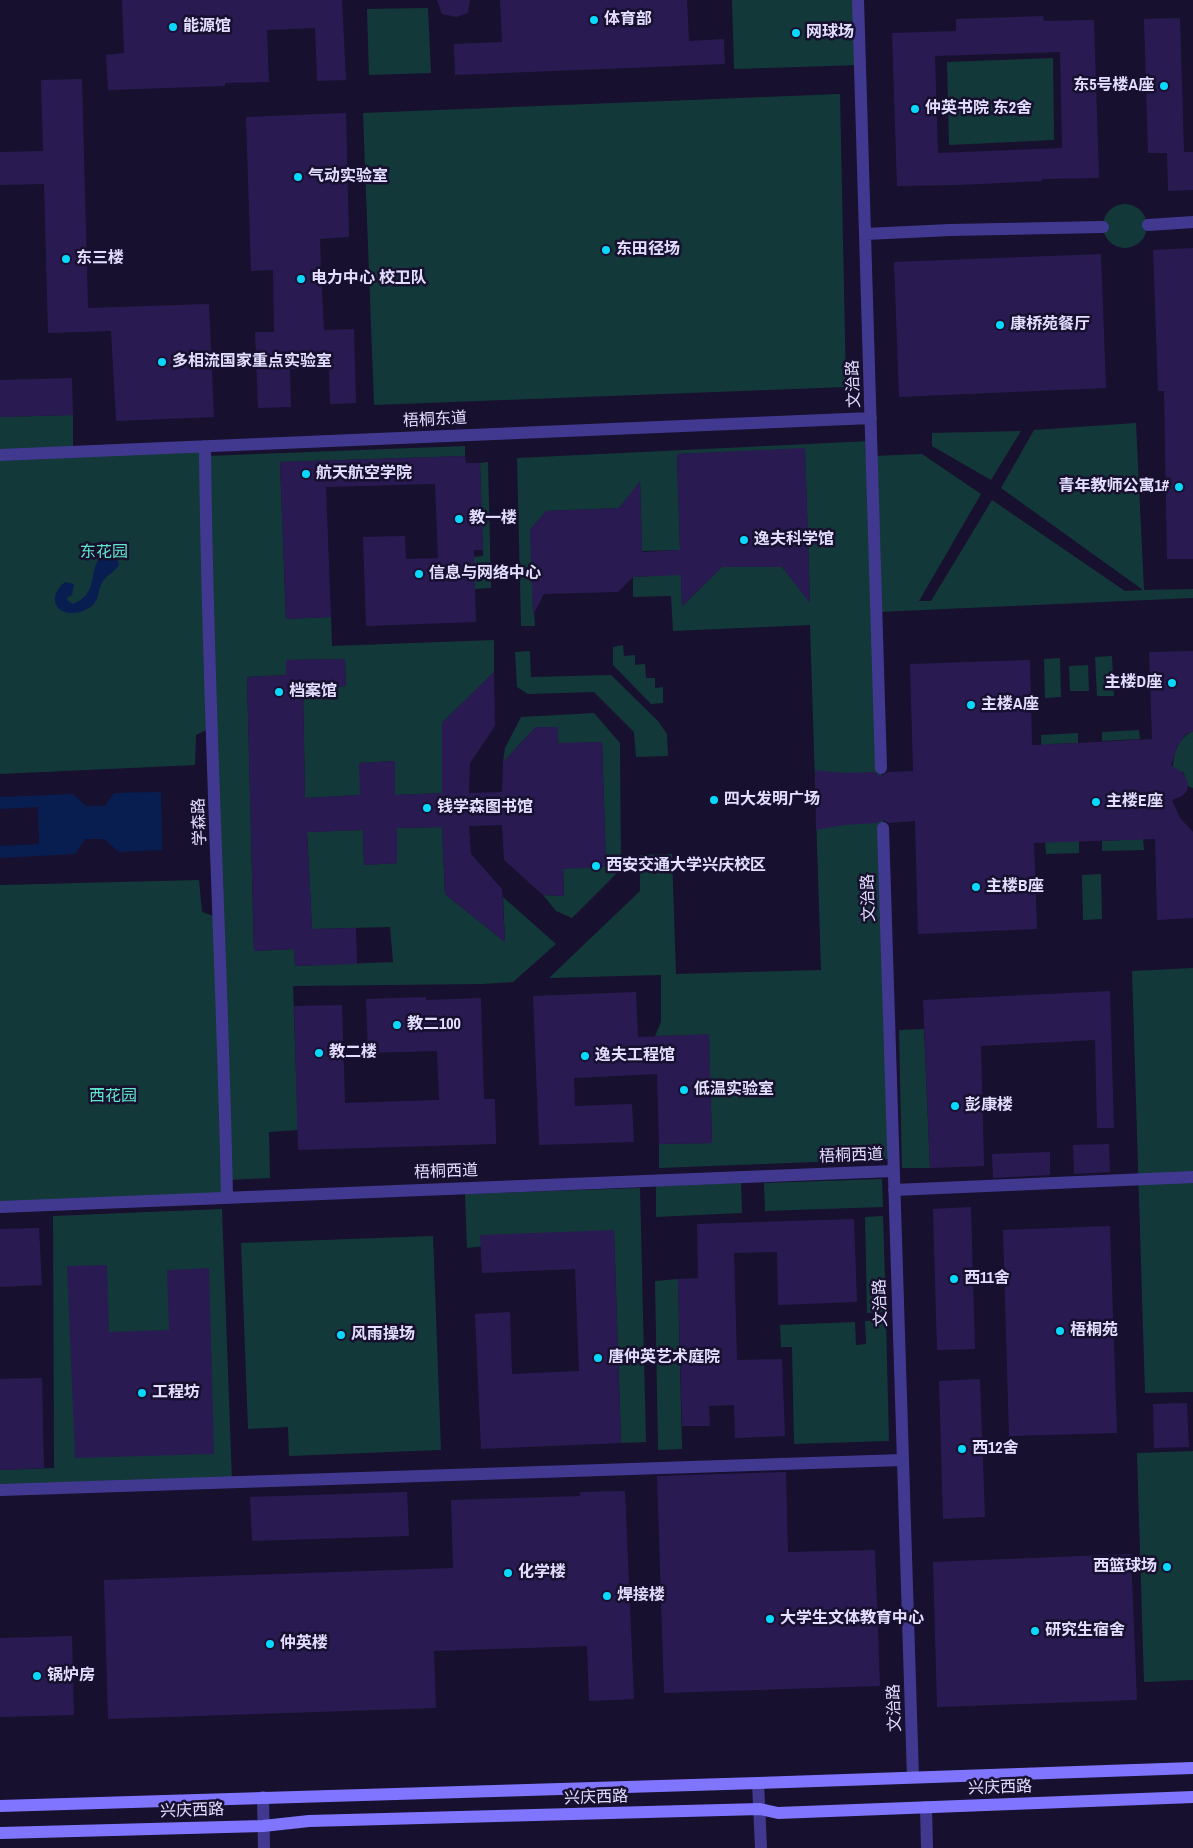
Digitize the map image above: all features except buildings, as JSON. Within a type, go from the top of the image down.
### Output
[{"type":"main road","name":"兴庆西路","points":[[0,1806],[1193,1768]]},
{"type":"main road","name":"兴庆西路","points":[[0,1833],[263,1826],[310,1821],[760,1809],[778,1813],[1193,1797]]},
{"type":"street","name":"文治路","points":[[858,0],[881,768]]},
{"type":"street","points":[[1148,225],[1193,222]]},
{"type":"street","points":[[866,234],[950,230],[1103,227]]},
{"type":"street","name":"梧桐东道","points":[[0,455],[871,418]]},
{"type":"street","name":"学森路","points":[[205,446],[227,1197]]},
{"type":"street","name":"文治路","points":[[883,828],[913,1777]]},
{"type":"street","name":"梧桐西道","points":[[0,1207],[894,1170]]},
{"type":"street","points":[[894,1190],[1193,1177]]},
{"type":"street","points":[[0,1490],[902,1460]]},
{"type":"street","points":[[758,1783],[761,1848]]},
{"type":"street","points":[[263,1797],[264,1848]]},
{"type":"street","points":[[926,1808],[927,1848]]},
{"type":"green space","name":"网球场","points":[[732,0],[858,0],[860,65],[734,69]]},
{"type":"green space","points":[[428,8],[431,73],[369,75],[367,9]]},
{"type":"green space","points":[[1053,58],[1054,140],[949,145],[947,62]]},
{"type":"green space","name":"东田径场","points":[[840,94],[846,387],[374,405],[363,113]]},
{"type":"green space","points":[[1121,204],[1129,204],[1141,210],[1147,226],[1141,242],[1129,248],[1121,248],[1109,242],[1103,230],[1103,222],[1109,210]]},
{"type":"green space","points":[[73,415],[73,452],[205,446],[206,456],[465,446],[465,456],[280,462],[286,619],[331,617],[332,646],[494,640],[494,672],[442,723],[442,793],[395,795],[394,761],[360,763],[360,795],[305,798],[303,689],[346,686],[345,659],[286,660],[286,675],[247,677],[254,951],[294,949],[295,966],[393,962],[390,927],[312,929],[307,832],[363,830],[364,865],[397,863],[397,828],[442,827],[445,894],[505,942],[503,897],[556,944],[513,982],[293,986],[298,1130],[269,1132],[270,1178],[227,1180],[227,1197],[0,1207],[0,885],[199,880],[202,912],[219,918],[212,727],[196,735],[195,765],[0,774],[0,417]]},
{"type":"green space","points":[[1136,423],[1144,590],[1193,589],[1193,598],[877,612],[893,1159],[659,1168],[659,1144],[712,1143],[709,1035],[655,1036],[661,1022],[661,975],[549,978],[640,891],[640,855],[672,854],[676,974],[821,970],[810,625],[673,631],[671,596],[633,597],[633,577],[681,574],[682,606],[722,567],[782,567],[810,602],[805,449],[677,454],[680,550],[642,551],[640,482],[619,508],[546,511],[530,530],[535,626],[521,626],[517,458],[871,441],[872,456],[922,454],[981,494],[919,601],[931,601],[992,500],[1125,591],[1143,590],[1001,488],[1034,430]]},
{"type":"green space","points":[[1021,431],[991,480],[932,446],[932,433]]},
{"type":"green space","points":[[488,462],[491,588],[475,589],[474,557],[483,556],[480,463]]},
{"type":"green space","points":[[623,645],[624,656],[635,655],[635,665],[645,664],[646,678],[655,678],[655,688],[663,687],[663,703],[651,704],[613,665],[613,647]]},
{"type":"green space","points":[[530,651],[531,677],[611,675],[658,721],[667,734],[668,756],[636,757],[634,732],[594,692],[528,694],[517,687],[515,652]]},
{"type":"green space","points":[[1112,656],[1114,696],[1097,696],[1095,657]]},
{"type":"green space","points":[[1060,658],[1061,697],[1045,698],[1044,659]]},
{"type":"green space","points":[[1088,665],[1089,691],[1070,691],[1069,666]]},
{"type":"green space","points":[[594,713],[620,743],[621,869],[572,918],[556,911],[543,895],[564,896],[562,833],[606,867],[602,742],[574,743],[559,782],[558,727],[536,727],[503,762],[505,748],[521,717]]},
{"type":"green space","points":[[1139,730],[1140,739],[1102,741],[1102,732]]},
{"type":"green space","points":[[1193,731],[1193,788],[1187,786],[1183,772],[1173,770],[1177,747]]},
{"type":"green space","points":[[1078,733],[1078,743],[1048,744],[1048,763],[1042,763],[1041,735]]},
{"type":"green space","points":[[1044,822],[1079,841],[1079,853],[1046,854]]},
{"type":"green space","points":[[1143,839],[1144,850],[1102,851],[1102,841]]},
{"type":"green space","points":[[1101,874],[1102,919],[1083,920],[1082,875]]},
{"type":"green space","points":[[1193,968],[1193,1392],[1145,1393],[1132,971]]},
{"type":"green space","points":[[924,1029],[930,1168],[902,1168],[899,1030]]},
{"type":"green space","points":[[882,1179],[883,1207],[765,1211],[764,1183]]},
{"type":"green space","points":[[741,1183],[742,1213],[656,1217],[656,1186]]},
{"type":"green space","points":[[640,1188],[646,1442],[621,1443],[614,1231],[467,1248],[465,1194]]},
{"type":"green space","points":[[222,1209],[232,1481],[0,1490],[0,1470],[54,1468],[53,1216]]},
{"type":"green space","points":[[883,1216],[886,1312],[867,1313],[865,1217]]},
{"type":"green space","name":"风雨操场","points":[[433,1236],[441,1450],[289,1456],[288,1427],[248,1429],[241,1243]]},
{"type":"green space","points":[[678,1279],[682,1449],[658,1450],[655,1281]]},
{"type":"green space","points":[[886,1320],[889,1441],[794,1444],[792,1347],[781,1347],[780,1325],[855,1322],[856,1345],[866,1344],[865,1321]]},
{"type":"green space","name":"西篮球场","points":[[1193,1451],[1193,1680],[1144,1682],[1137,1453]]},
{"type":"water","points":[[103,554],[117,556],[119,565],[102,582],[95,603],[80,612],[64,612],[55,603],[58,589],[65,582],[74,584],[72,595],[67,598],[68,601],[73,604],[82,599],[89,590],[96,564]]},
{"type":"water","points":[[161,792],[162,850],[119,852],[104,839],[85,839],[75,854],[0,858],[0,846],[39,844],[38,807],[0,809],[0,797],[73,794],[86,806],[105,806],[114,793]]},
{"type":"place","name":"体育部","points":[[594,20]]},
{"type":"place","name":"能源馆","points":[[173,27]]},
{"type":"place","name":"网球场","points":[[796,33]]},
{"type":"place","name":"东5号楼A座","points":[[1164,86]]},
{"type":"place","name":"仲英书院 东2舍","points":[[915,109]]},
{"type":"place","name":"气动实验室","points":[[298,177]]},
{"type":"place","name":"东田径场","points":[[606,250]]},
{"type":"place","name":"东三楼","points":[[66,259]]},
{"type":"place","name":"电力中心 校卫队","points":[[301,279]]},
{"type":"place","name":"康桥苑餐厅","points":[[1000,325]]},
{"type":"place","name":"多相流国家重点实验室","points":[[162,362]]},
{"type":"place","name":"航天航空学院","points":[[306,474]]},
{"type":"place","name":"青年教师公寓1#","points":[[1179,487]]},
{"type":"place","name":"教一楼","points":[[459,519]]},
{"type":"place","name":"逸夫科学馆","points":[[744,540]]},
{"type":"place","name":"信息与网络中心","points":[[419,574]]},
{"type":"place","name":"主楼D座","points":[[1172,683]]},
{"type":"place","name":"档案馆","points":[[279,692]]},
{"type":"place","name":"主楼A座","points":[[971,705]]},
{"type":"place","name":"四大发明广场","points":[[714,800]]},
{"type":"place","name":"主楼E座","points":[[1096,802]]},
{"type":"place","name":"钱学森图书馆","points":[[427,808]]},
{"type":"place","name":"西安交通大学兴庆校区","points":[[596,866]]},
{"type":"place","name":"主楼B座","points":[[976,887]]},
{"type":"place","name":"教二100","points":[[397,1025]]},
{"type":"place","name":"教二楼","points":[[319,1053]]},
{"type":"place","name":"逸夫工程馆","points":[[585,1056]]},
{"type":"place","name":"低温实验室","points":[[684,1090]]},
{"type":"place","name":"彭康楼","points":[[955,1106]]},
{"type":"place","name":"西11舍","points":[[954,1279]]},
{"type":"place","name":"梧桐苑","points":[[1060,1331]]},
{"type":"place","name":"风雨操场","points":[[341,1335]]},
{"type":"place","name":"唐仲英艺术庭院","points":[[598,1358]]},
{"type":"place","name":"工程坊","points":[[142,1393]]},
{"type":"place","name":"西12舍","points":[[962,1449]]},
{"type":"place","name":"西篮球场","points":[[1167,1567]]},
{"type":"place","name":"化学楼","points":[[508,1573]]},
{"type":"place","name":"焊接楼","points":[[607,1596]]},
{"type":"place","name":"大学生文体教育中心","points":[[770,1619]]},
{"type":"place","name":"研究生宿舍","points":[[1035,1631]]},
{"type":"place","name":"仲英楼","points":[[270,1644]]},
{"type":"place","name":"锅炉房","points":[[37,1676]]},
{"type":"park label","name":"东花园","points":[[104,553]]},
{"type":"park label","name":"西花园","points":[[113,1097]]}]
